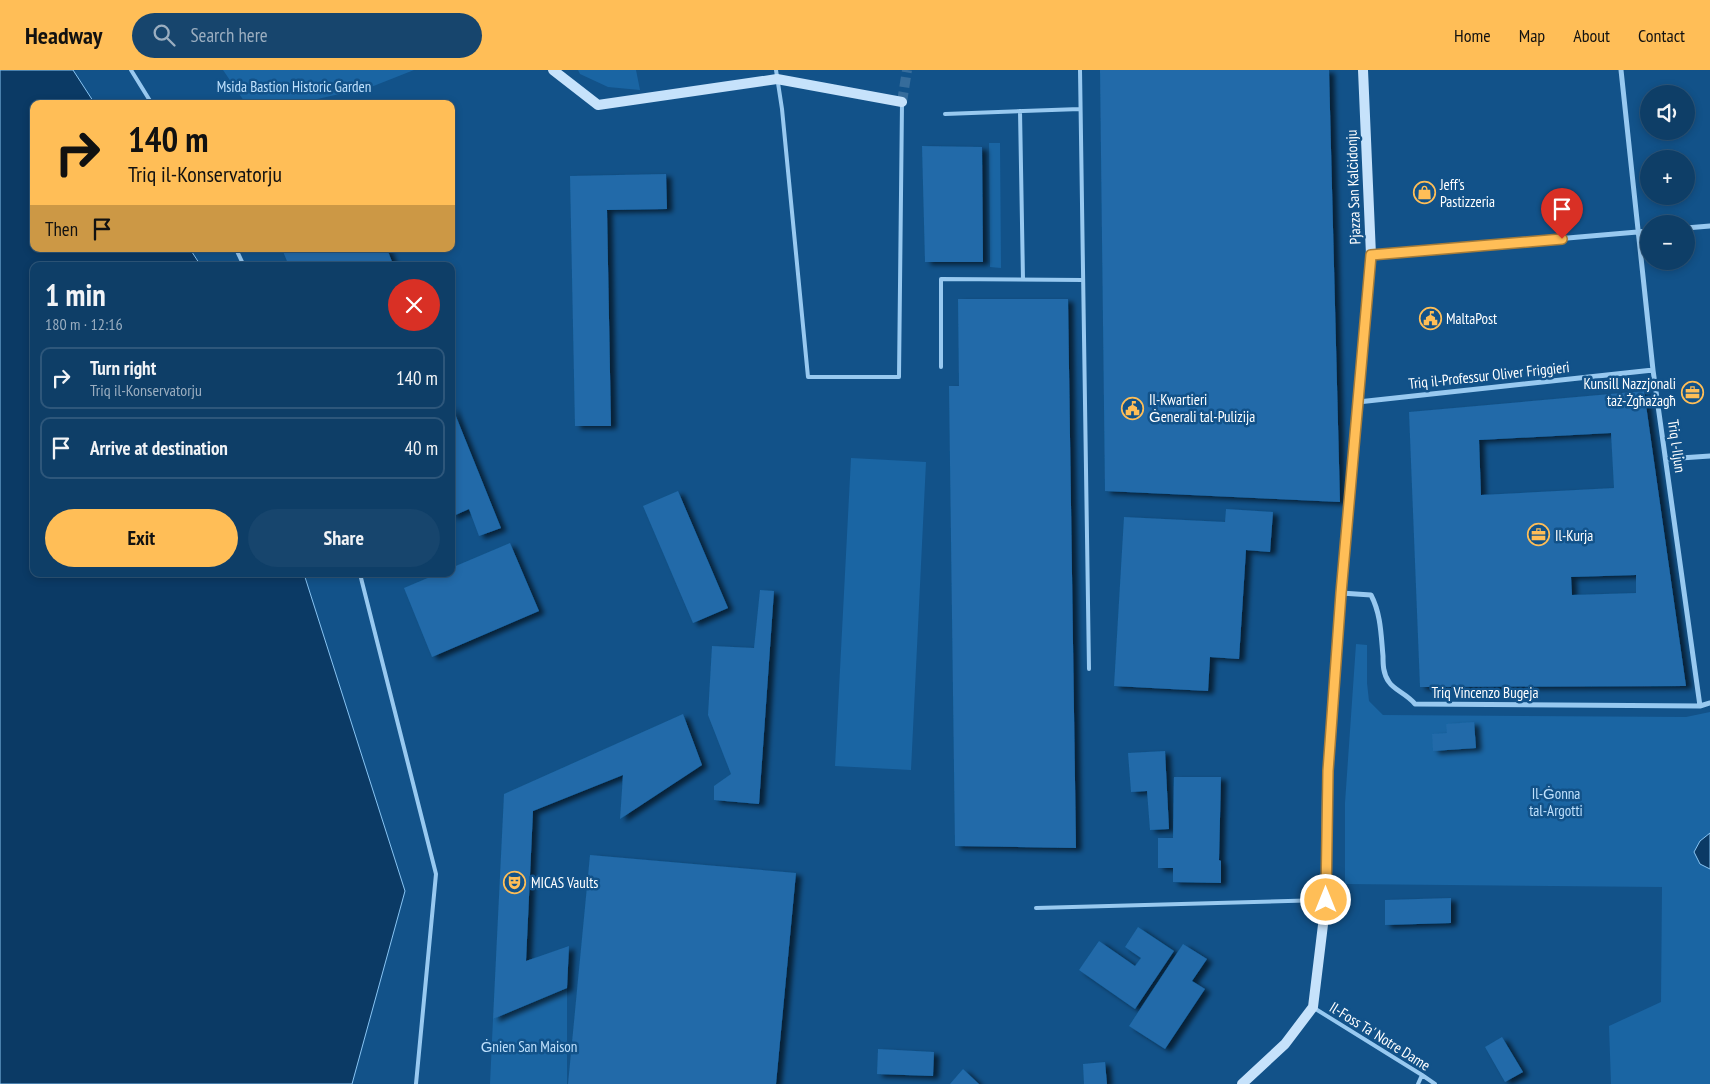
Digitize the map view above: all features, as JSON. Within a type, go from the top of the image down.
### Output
[{"type":"street","points":[[552,70],[598,105],[777,75],[902,102]]},
{"type":"street","name":"Pjazza San Kalċidonju","points":[[1313,1007],[1326,900],[1327,789],[1341,593],[1371,255],[1363,70]]},
{"type":"street","name":"Triq l-Iljun","points":[[1621,70],[1653,370],[1700,706]]},
{"type":"street","points":[[1695,227],[1710,226]]},
{"type":"street","points":[[1371,255],[1638,232]]},
{"type":"street","name":"Triq il-Professur Oliver Friggieri","points":[[1357,402],[1653,370]]},
{"type":"street","points":[[1666,459],[1710,456]]},
{"type":"street","name":"Triq Vincenzo Bugeja","points":[[1341,593],[1371,595],[1379,617],[1384,671],[1389,682],[1409,696],[1415,704],[1700,706],[1710,703]]},
{"type":"street","points":[[1242,1084],[1285,1044],[1313,1007]]},
{"type":"lane","points":[[131,70],[150,100]]},
{"type":"lane","points":[[1080,70],[1089,669]]},
{"type":"lane","points":[[777,75],[782,109],[808,377],[899,377],[902,102]]},
{"type":"lane","points":[[945,114],[1080,109]]},
{"type":"lane","points":[[1020,111],[1023,280]]},
{"type":"lane","points":[[941,367],[941,278],[1083,280]]},
{"type":"lane","points":[[361,577],[436,874],[416,1084]]},
{"type":"lane","points":[[1036,908],[1326,900]]},
{"type":"lane","name":"Il-Foss Ta' Notre Dame","points":[[1313,1007],[1422,1074],[1435,1084]]},
{"type":"lane","points":[[1418,1084],[1422,1074]]},
{"type":"green space","name":"Msida Bastion Historic Garden","points":[[223,70],[414,70],[371,87],[313,100],[243,100]]},
{"type":"green space","points":[[578,70],[636,70],[640,90],[608,87],[580,74]]},
{"type":"green space","points":[[989,143],[1000,143],[1001,268],[990,267]]},
{"type":"green space","points":[[851,458],[926,462],[911,770],[835,766]]},
{"type":"green space","name":"Il-Ġonna tal-Argotti","points":[[1356,644],[1367,645],[1369,701],[1383,715],[1686,717],[1710,712],[1710,1084],[1611,1084],[1609,1026],[1661,1002],[1662,887],[1345,884],[1345,803]]},
{"type":"green space","name":"Ġnien San Maison","points":[[567,988],[567,1084],[490,1084],[493,1019]]},
{"type":"shaded area","points":[[0,70],[73,70],[92,100],[30,100],[30,252],[192,252],[198,262],[30,262],[30,577],[305,577],[405,891],[352,1084],[0,1084]]},
{"type":"shaded area","points":[[1710,833],[1710,869],[1700,864],[1694,852],[1700,841]]},
{"type":"building","points":[[1100,70],[1329,70],[1340,502],[1105,491]]},
{"type":"building","points":[[922,146],[982,147],[983,262],[925,262]]},
{"type":"building","points":[[666,174],[667,209],[607,210],[611,426],[575,426],[570,176]]},
{"type":"building","points":[[283,252],[388,252],[392,262],[287,262]]},
{"type":"building","points":[[958,299],[1068,299],[1076,848],[955,846],[949,386],[959,386]]},
{"type":"building","name":"Il-Kurja","points":[[1644,391],[1686,686],[1420,687],[1409,412]],"holes":[[[1611,433],[1614,488],[1481,495],[1479,440]],[[1636,575],[1636,593],[1572,595],[1571,577]]]},
{"type":"building","points":[[455,414],[501,528],[479,536],[469,509],[455,515]]},
{"type":"building","points":[[678,491],[728,608],[693,623],[643,506]]},
{"type":"building","points":[[1226,509],[1273,512],[1270,552],[1246,550],[1239,659],[1210,657],[1208,691],[1114,686],[1124,517],[1225,522]]},
{"type":"building","points":[[510,543],[539,611],[432,657],[404,588],[430,577],[455,577],[455,566]]},
{"type":"building","points":[[760,590],[774,591],[759,804],[714,800],[714,786],[731,774],[708,715],[712,646],[754,648]]},
{"type":"building","name":"MICAS Vaults","points":[[683,714],[702,765],[620,819],[623,775],[533,811],[526,961],[569,946],[567,988],[493,1019],[504,794]]},
{"type":"building","points":[[1474,722],[1476,748],[1433,751],[1432,734],[1447,733],[1446,724]]},
{"type":"building","points":[[1165,751],[1169,829],[1150,830],[1147,791],[1131,792],[1128,753]]},
{"type":"building","points":[[1174,777],[1221,777],[1219,860],[1221,861],[1221,883],[1173,882],[1173,868],[1158,868],[1158,838],[1173,838]]},
{"type":"building","points":[[590,855],[796,873],[776,1084],[568,1084]]},
{"type":"building","points":[[1451,898],[1451,923],[1385,925],[1385,900]]},
{"type":"building","points":[[1138,927],[1174,951],[1135,1009],[1079,970],[1099,941],[1135,966],[1141,958],[1125,947]]},
{"type":"building","points":[[1183,944],[1207,959],[1192,981],[1205,989],[1165,1049],[1129,1026]]},
{"type":"building","points":[[1502,1037],[1523,1072],[1505,1082],[1485,1047]]},
{"type":"building","points":[[878,1049],[934,1052],[933,1076],[877,1074]]},
{"type":"building","points":[[1105,1062],[1107,1084],[1084,1084],[1083,1064]]},
{"type":"building","points":[[963,1069],[979,1084],[950,1084]]},
{"type":"tunnel","points":[[902,102],[907,70]]},
{"type":"place","name":"Jeff's Pastizzeria","points":[[1424,193]]},
{"type":"place","name":"MaltaPost","points":[[1430,318]]},
{"type":"place","name":"Kunsill Nazzjonali taż-Żgħażagħ","points":[[1692,392]]},
{"type":"place","name":"Il-Kwartieri Ġenerali tal-Pulizija","points":[[1133,408]]},
{"type":"place","name":"Il-Kurja","points":[[1539,535]]},
{"type":"place","name":"MICAS Vaults","points":[[515,882]]},
{"type":"route","points":[[1326,900],[1328,771],[1341,593],[1371,255],[1562,239]]}]
